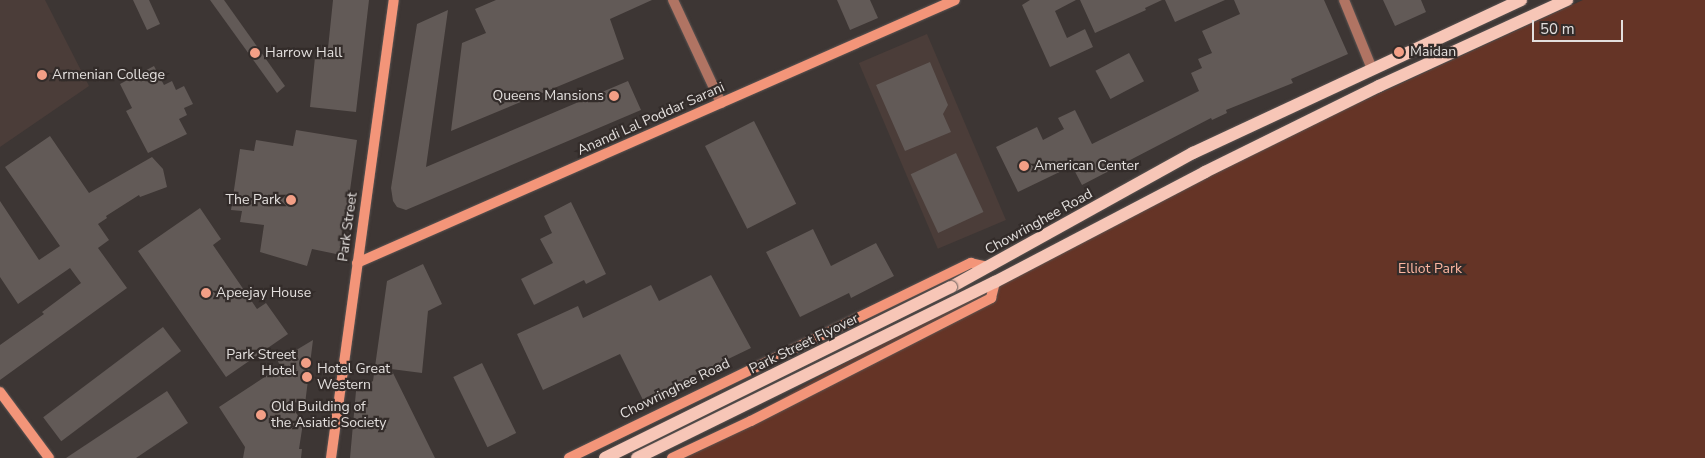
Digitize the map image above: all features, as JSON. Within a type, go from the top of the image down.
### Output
[{"type":"main road","name":"Park Street","points":[[331,458],[394,0]]},
{"type":"main road","name":"Anandi Lal Poddar Sarani","points":[[357,263],[955,0]]},
{"type":"main road","name":"Chowringhee Road","points":[[569,458],[623,430],[971,263],[989,267],[1193,153],[1521,0]]},
{"type":"main road","points":[[637,458],[995,282],[1205,172],[1351,100],[1567,0]]},
{"type":"main road","points":[[1344,83],[1351,100]]},
{"type":"main road","name":"Park Street Flyover","points":[[605,458],[989,267]]},
{"type":"main road","points":[[672,458],[751,421],[990,298],[995,282]]},
{"type":"main road","points":[[0,392],[49,458]]},
{"type":"main road","points":[[619,458],[617,443],[623,430]]},
{"type":"street","points":[[673,0],[721,103]]},
{"type":"street","points":[[1344,0],[1372,70]]},
{"type":"shaded area","name":"Armenian College","points":[[0,0],[45,0],[89,86],[0,147]]},
{"type":"shaded area","points":[[927,34],[1006,220],[938,249],[859,63]]},
{"type":"green space","name":"Maidan","points":[[1583,0],[1705,0],[1705,458],[678,458],[819,377],[1187,182]]},
{"type":"building","points":[[133,0],[149,0],[160,24],[147,30]]},
{"type":"building","name":"Harrow Hall","points":[[210,0],[224,0],[285,86],[277,93]]},
{"type":"building","points":[[333,0],[369,0],[356,112],[310,107],[315,57],[327,58]]},
{"type":"building","points":[[496,0],[652,0],[610,19],[624,59],[451,131],[462,43],[486,33],[475,9]]},
{"type":"building","points":[[837,0],[870,0],[878,18],[850,30]]},
{"type":"building","points":[[1030,0],[1076,0],[1055,11],[1067,38],[1085,29],[1093,47],[1050,67],[1022,5]]},
{"type":"building","points":[[1080,0],[1162,0],[1145,8],[1146,10],[1095,33]]},
{"type":"building","points":[[1165,0],[1225,0],[1175,22]]},
{"type":"building","points":[[1234,0],[1324,0],[1348,54],[1291,79],[1293,83],[1226,110],[1227,113],[1212,120],[1211,118],[1082,185],[1072,166],[1018,192],[996,147],[1037,127],[1043,140],[1064,129],[1058,118],[1075,110],[1092,144],[1199,91],[1191,73],[1202,68],[1198,59],[1212,53],[1202,31],[1240,14]]},
{"type":"building","points":[[1383,0],[1421,0],[1426,12],[1395,26]]},
{"type":"building","name":"Queens Mansions","points":[[448,10],[426,167],[628,81],[641,110],[406,210],[397,207],[393,201],[391,188],[417,24]]},
{"type":"building","points":[[1129,53],[1144,81],[1110,99],[1095,71]]},
{"type":"building","points":[[930,62],[948,105],[943,114],[951,132],[905,151],[876,85]]},
{"type":"building","points":[[154,66],[164,85],[172,81],[176,90],[184,86],[193,104],[184,108],[187,115],[179,119],[187,134],[148,153],[126,111],[132,108],[120,84]]},
{"type":"building","points":[[754,121],[796,204],[747,229],[705,146]]},
{"type":"building","name":"The Park","points":[[296,130],[357,140],[341,255],[312,249],[307,266],[260,252],[264,225],[240,222],[242,211],[231,210],[240,149],[254,151],[256,140],[293,146]]},
{"type":"building","points":[[50,136],[89,193],[152,157],[163,169],[167,187],[140,197],[139,195],[106,216],[107,218],[98,224],[109,240],[98,248],[127,288],[0,380],[0,345],[44,314],[42,312],[81,283],[70,268],[18,304],[0,277],[0,201],[39,260],[60,246],[5,167]]},
{"type":"building","points":[[956,153],[983,212],[938,233],[911,174]]},
{"type":"building","points":[[571,202],[606,274],[586,284],[584,280],[534,305],[521,279],[553,263],[540,239],[552,233],[544,216]]},
{"type":"building","name":"Apeejay House","points":[[200,208],[221,239],[213,245],[257,309],[266,303],[288,334],[226,377],[138,251]]},
{"type":"building","points":[[813,229],[831,266],[876,243],[894,276],[851,298],[849,293],[800,317],[766,252]]},
{"type":"building","points":[[423,264],[442,304],[428,311],[422,373],[391,369],[435,458],[350,458],[356,391],[373,381],[387,281]]},
{"type":"building","points":[[711,275],[751,348],[643,400],[620,354],[543,390],[517,334],[578,306],[583,318],[651,285],[659,301]]},
{"type":"building","points":[[163,327],[181,351],[61,441],[43,417]]},
{"type":"building","points":[[313,340],[305,404],[288,401],[303,423],[299,449],[302,449],[301,458],[243,458],[245,447],[219,407],[280,367],[278,361]]},
{"type":"building","points":[[482,363],[516,433],[487,447],[453,377]]},
{"type":"building","points":[[167,391],[188,423],[136,458],[66,458]]},
{"type":"place","name":"Maidan","points":[[1399,52]]},
{"type":"place","name":"Harrow Hall","points":[[255,53]]},
{"type":"place","name":"Armenian College","points":[[42,75]]},
{"type":"place","name":"Queens Mansions","points":[[614,96]]},
{"type":"place","name":"American Center","points":[[1024,166]]},
{"type":"place","name":"The Park","points":[[291,200]]},
{"type":"place","name":"Apeejay House","points":[[206,293]]},
{"type":"place","name":"Park Street Hotel","points":[[306,363]]},
{"type":"place","name":"Hotel Great Western","points":[[307,377]]},
{"type":"place","name":"Old Building of the Asiatic Society","points":[[261,415]]},
{"type":"park label","name":"Elliot Park","points":[[1430,269]]}]
